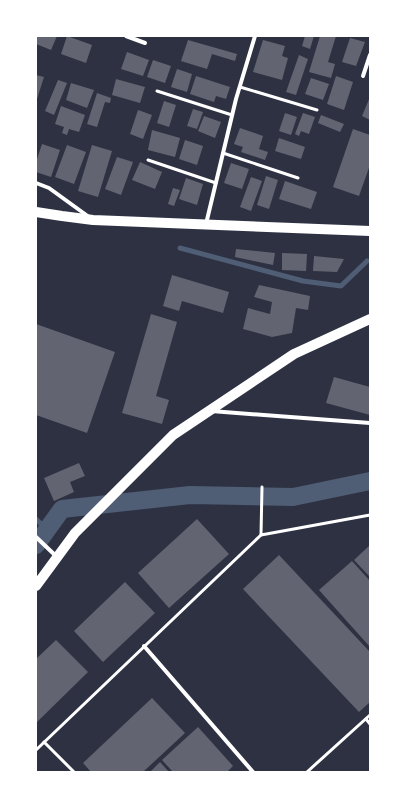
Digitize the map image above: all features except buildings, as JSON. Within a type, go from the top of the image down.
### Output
[{"type":"main road","points":[[36,212],[93,220],[370,231]]},
{"type":"main road","points":[[36,586],[75,534],[173,435],[294,354],[370,319]]},
{"type":"street","points":[[206,224],[232,114],[255,36]]},
{"type":"street","points":[[130,37],[144,43]]},
{"type":"street","points":[[363,76],[370,55]]},
{"type":"street","points":[[36,183],[49,188],[93,220]]},
{"type":"street","points":[[209,411],[370,423]]},
{"type":"street","points":[[36,537],[57,557]]},
{"type":"street","points":[[144,646],[253,772]]},
{"type":"lane","points":[[240,87],[317,110]]},
{"type":"lane","points":[[157,91],[232,114]]},
{"type":"lane","points":[[223,153],[298,178]]},
{"type":"lane","points":[[148,160],[216,184]]},
{"type":"lane","points":[[261,535],[262,487]]},
{"type":"lane","points":[[36,750],[261,535],[370,515]]},
{"type":"lane","points":[[307,772],[370,715]]},
{"type":"lane","points":[[366,719],[370,724]]},
{"type":"lane","points":[[44,742],[74,772]]},
{"type":"waterway","points":[[180,248],[303,281],[341,286],[367,261]]},
{"type":"waterway","points":[[36,545],[62,509],[190,495],[293,497],[370,481]]},
{"type":"waterway","points":[[36,519],[47,530]]}]
